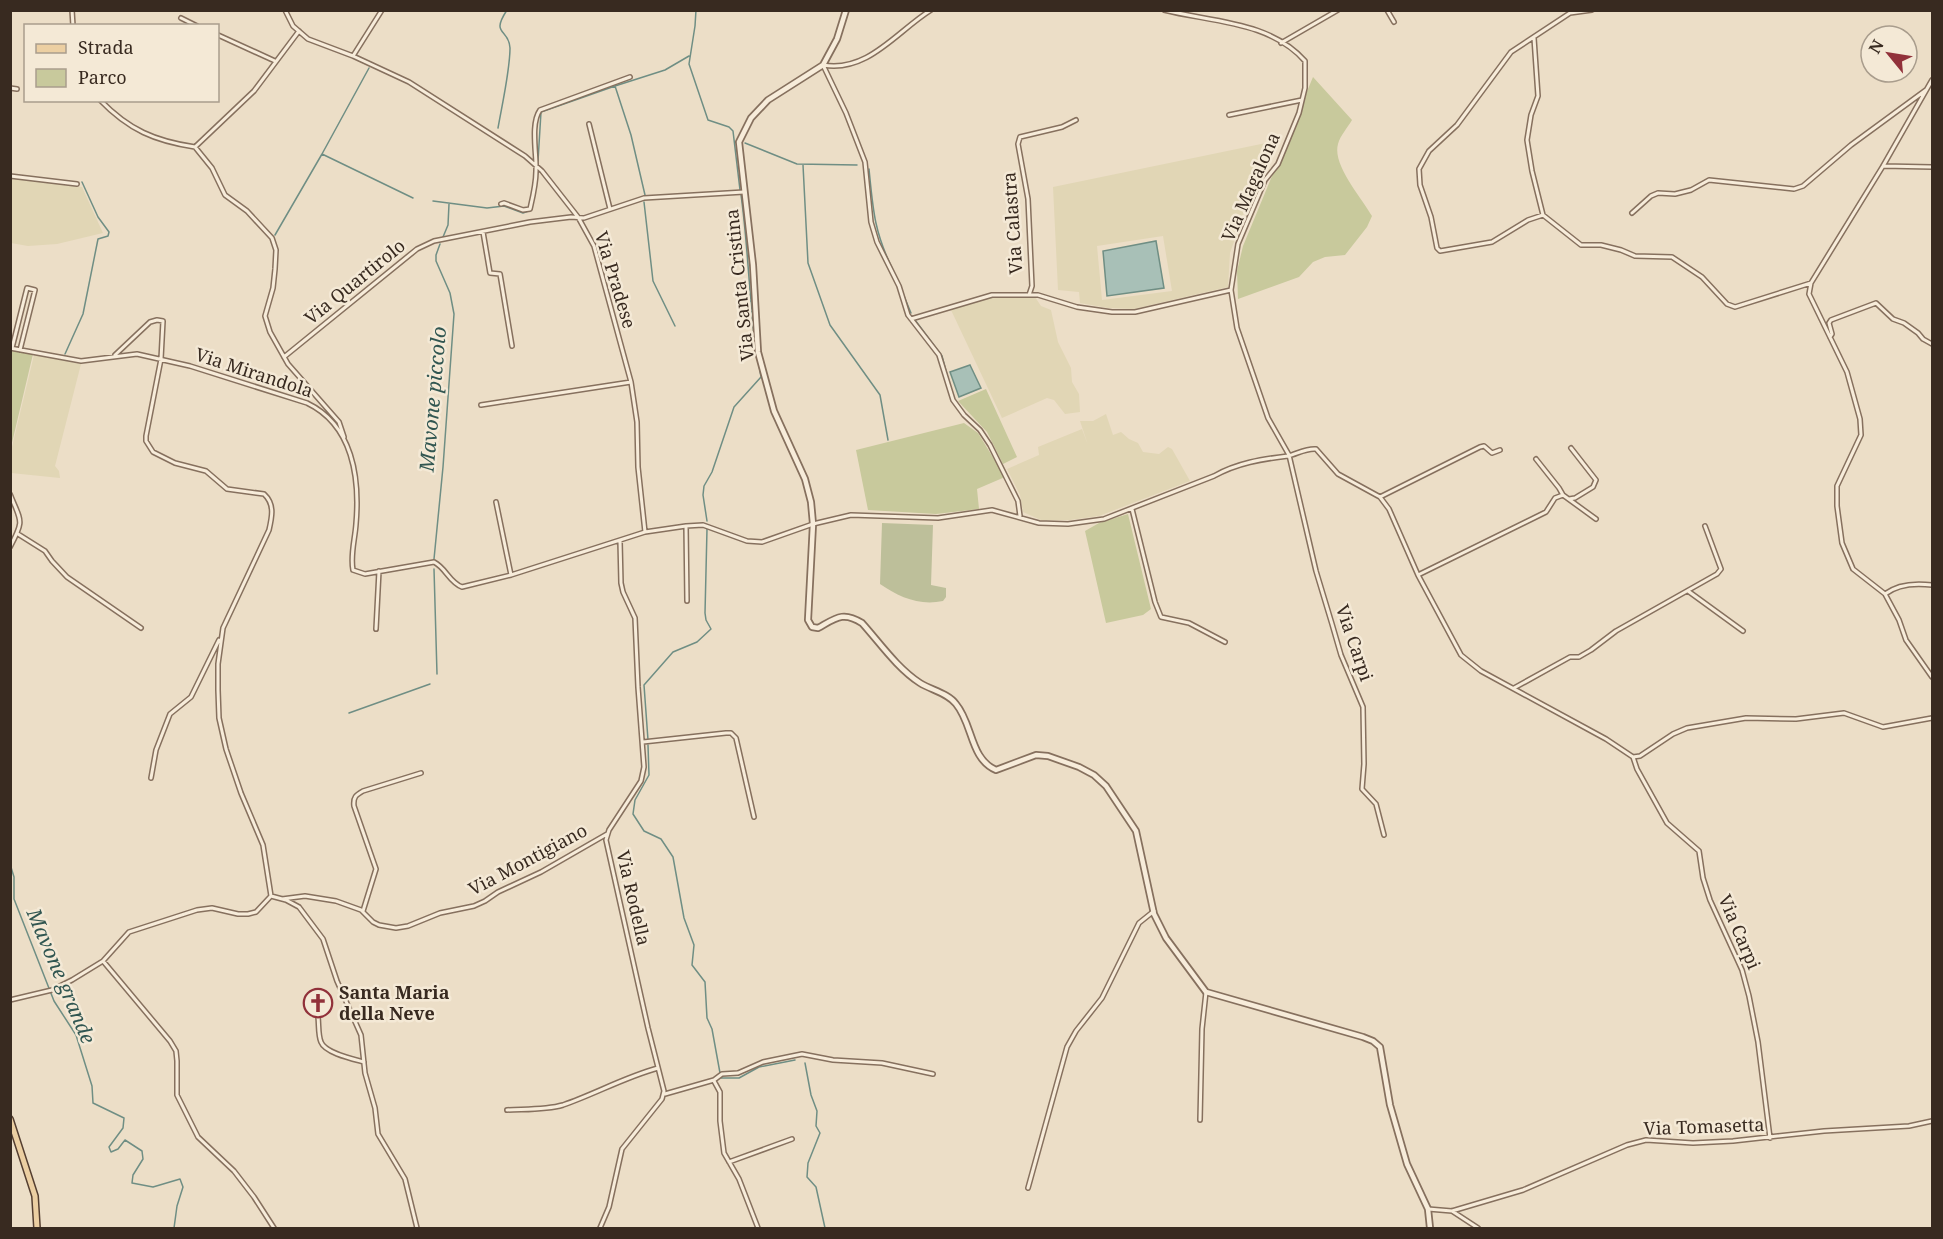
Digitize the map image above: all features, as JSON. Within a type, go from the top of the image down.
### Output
[{"type":"main road","points":[[10,1119],[35,1196],[37,1228]]},
{"type":"street","name":"Via Pradese","points":[[285,10],[293,26],[308,39],[409,82],[536,165],[578,217],[594,246],[631,382],[638,422],[637,457],[645,532]]},
{"type":"street","points":[[352,56],[382,10]]},
{"type":"street","name":"Via Santa Cristina","points":[[846,10],[837,39],[823,65],[768,100],[751,118],[739,142],[753,266],[758,352],[774,411],[805,479],[811,502],[813,524],[808,620],[812,627],[818,628],[835,618],[844,616],[853,617],[862,623],[908,674],[921,684],[956,703],[980,758],[988,767],[996,770],[1036,755],[1048,756],[1094,775],[1117,800],[1136,831],[1154,912],[1166,938],[1206,993]]},
{"type":"street","points":[[931,10],[867,58],[853,64],[823,65],[846,113],[865,162],[871,222],[877,242],[911,319],[939,355],[953,400],[964,416],[980,430],[990,445],[1018,501],[1020,516]]},
{"type":"street","points":[[1164,10],[1238,24],[1263,33],[1281,43],[1338,10]]},
{"type":"street","points":[[1387,10],[1394,22]]},
{"type":"street","points":[[1543,215],[1528,220],[1492,242],[1440,251],[1437,248],[1431,218],[1420,185],[1419,169],[1429,151],[1457,125],[1510,52],[1570,13],[1592,10]]},
{"type":"street","points":[[181,18],[193,24]]},
{"type":"street","points":[[195,147],[264,80],[298,31]]},
{"type":"street","points":[[219,35],[275,62]]},
{"type":"street","points":[[1534,38],[1538,96],[1531,115],[1527,140],[1543,215],[1581,245],[1601,245],[1635,256],[1672,257],[1702,277],[1727,304],[1735,307],[1811,283]]},
{"type":"street","name":"Via Magalona","points":[[1281,43],[1305,61],[1305,88],[1299,113],[1278,164],[1265,180],[1238,244],[1232,290],[1237,328],[1247,360],[1268,418],[1289,456]]},
{"type":"street","points":[[501,204],[523,210],[530,209],[536,165],[535,121],[540,110],[630,76]]},
{"type":"street","points":[[1932,80],[1883,166],[1811,283],[1809,294],[1847,372],[1860,419],[1861,435],[1838,486],[1837,506],[1842,543],[1853,569],[1885,594],[1899,620],[1906,640],[1932,677]]},
{"type":"street","points":[[10,88],[17,89]]},
{"type":"street","points":[[1632,213],[1658,193],[1675,194],[1691,190],[1709,180],[1794,189],[1803,186],[1851,145],[1927,89]]},
{"type":"street","name":"Via Magalona","points":[[1229,115],[1302,100]]},
{"type":"street","points":[[102,102],[119,119],[141,132],[171,143],[195,147],[212,168],[225,195],[247,211],[269,234],[275,245],[273,288],[265,316],[270,332],[297,375],[331,410],[339,422],[344,437]]},
{"type":"street","name":"Via Calastra","points":[[1029,295],[1032,286],[1028,199],[1018,144],[1020,137],[1062,127],[1076,120]]},
{"type":"street","points":[[589,124],[610,209]]},
{"type":"street","points":[[1883,166],[1932,167]]},
{"type":"street","points":[[10,176],[77,184]]},
{"type":"street","name":"Via Quartirolo","points":[[284,357],[417,249],[434,241],[531,222],[584,218],[644,198],[744,192]]},
{"type":"street","points":[[483,232],[490,273],[500,274],[512,346]]},
{"type":"street","points":[[11,348],[27,288],[35,290],[20,350]]},
{"type":"street","name":"Via Calastra","points":[[911,319],[993,295],[1038,295],[1077,307],[1112,312],[1135,312],[1232,290]]},
{"type":"street","points":[[1830,337],[1832,334],[1829,323],[1831,320],[1876,303],[1893,319],[1904,323],[1932,344]]},
{"type":"street","points":[[114,356],[150,322],[163,321],[161,359],[147,436],[149,447],[153,452],[175,463],[206,471],[231,491],[264,495],[271,504],[272,515],[269,530],[191,696],[170,714],[156,750],[150,778]]},
{"type":"street","name":"Via Mirandola","points":[[11,348],[81,361],[136,354],[190,366],[308,403],[320,409],[344,437],[350,452],[356,495],[352,568],[358,573],[434,562],[440,565],[455,584],[462,587],[511,575],[620,542],[645,532],[703,525],[747,541],[762,542],[813,524]]},
{"type":"street","points":[[482,405],[631,382]]},
{"type":"street","points":[[1380,497],[1480,447],[1484,446],[1492,453],[1500,450]]},
{"type":"street","points":[[813,524],[851,515],[938,518],[992,510],[1020,516],[1038,523],[1068,524],[1104,519],[1214,476],[1229,467],[1277,456],[1289,456],[1310,448],[1316,449],[1338,474],[1380,497],[1389,509],[1418,575],[1461,655],[1481,671],[1606,739],[1633,757],[1640,756],[1673,734],[1687,728],[1746,718],[1796,719],[1844,713],[1883,727],[1932,718]]},
{"type":"street","points":[[1569,499],[1593,488],[1596,480],[1571,448]]},
{"type":"street","name":"Via Carpi","points":[[1289,456],[1313,560],[1341,655],[1363,707],[1362,789],[1376,804],[1384,835]]},
{"type":"street","points":[[1536,459],[1563,495],[1596,519]]},
{"type":"street","points":[[10,494],[21,523],[18,534],[10,547]]},
{"type":"street","points":[[1418,575],[1546,512],[1555,498],[1563,495]]},
{"type":"street","points":[[496,502],[511,575]]},
{"type":"street","points":[[1132,509],[1155,602],[1161,617],[1189,623],[1225,642]]},
{"type":"street","points":[[686,526],[687,601]]},
{"type":"street","points":[[1514,688],[1570,657],[1579,657],[1616,631],[1717,574],[1721,569],[1705,526]]},
{"type":"street","points":[[18,534],[45,551],[67,577],[141,628]]},
{"type":"street","name":"Via Rodella","points":[[620,542],[621,583],[635,618],[643,775],[630,800],[607,834],[606,840],[648,1028],[664,1084],[664,1094]]},
{"type":"street","points":[[376,628],[379,571]]},
{"type":"street","points":[[1885,594],[1894,588],[1906,585],[1932,585]]},
{"type":"street","points":[[1688,591],[1743,631]]},
{"type":"street","points":[[221,636],[218,690],[222,733],[241,793],[263,846],[271,896]]},
{"type":"street","points":[[643,742],[726,733],[734,735],[754,817]]},
{"type":"street","name":"Via Carpi","points":[[1633,757],[1666,823],[1699,851],[1703,878],[1710,900],[1742,970],[1755,1020],[1770,1138]]},
{"type":"street","points":[[363,912],[376,869],[353,799],[356,794],[363,791],[421,773]]},
{"type":"street","name":"Via Montigiano","points":[[280,899],[305,896],[318,898],[353,906],[379,926],[396,928],[408,926],[452,910],[474,906],[541,872],[607,834]]},
{"type":"street","points":[[271,896],[299,908],[323,939],[337,981],[362,1035],[365,1073],[375,1108],[378,1134],[405,1179],[417,1228]]},
{"type":"street","points":[[10,1000],[52,990],[72,980],[103,961],[129,932],[196,910],[212,909],[238,914],[256,912],[271,896]]},
{"type":"street","points":[[1028,1188],[1057,1078],[1070,1041],[1102,998],[1139,922],[1154,912]]},
{"type":"street","points":[[103,961],[176,1051],[177,1095],[198,1137],[234,1171],[274,1228]]},
{"type":"street","points":[[1200,1120],[1202,1029],[1206,993],[1373,1041],[1380,1047],[1390,1105],[1407,1164],[1428,1209],[1430,1228]]},
{"type":"street","points":[[318,1017],[323,1046],[340,1055],[364,1062]]},
{"type":"street","points":[[600,1228],[609,1207],[622,1149],[664,1094],[714,1080],[722,1074],[738,1073],[763,1062],[802,1054],[833,1060],[882,1063],[933,1074]]},
{"type":"street","points":[[507,1110],[560,1106],[605,1089],[624,1079],[658,1068]]},
{"type":"street","points":[[714,1080],[720,1092],[723,1146],[758,1228]]},
{"type":"street","name":"Via Tomasetta","points":[[1428,1209],[1452,1210],[1523,1190],[1627,1145],[1646,1140],[1693,1143],[1770,1138],[1824,1131],[1908,1126],[1932,1121]]},
{"type":"street","points":[[729,1162],[792,1139]]},
{"type":"street","points":[[1452,1210],[1478,1228]]},
{"type":"shaded area","points":[[1281,140],[1244,213],[1230,253],[1228,287],[1134,309],[1108,308],[1080,303],[1079,292],[1058,290],[1053,187]],"holes":[[[1163,236],[1172,291],[1102,300],[1097,246]]]},
{"type":"shaded area","points":[[11,178],[82,187],[103,233],[57,244],[28,246],[11,243]]},
{"type":"shaded area","points":[[1156,241],[1164,288],[1107,296],[1103,251]]},
{"type":"shaded area","points":[[993,297],[1035,297],[1041,306],[1051,310],[1058,342],[1071,368],[1072,382],[1079,394],[1080,412],[1065,414],[1054,400],[1047,398],[1002,418],[951,310]]},
{"type":"shaded area","points":[[34,355],[81,364],[55,466],[60,478],[11,473],[11,451]]},
{"type":"shaded area","points":[[970,365],[981,388],[959,397],[950,372]]},
{"type":"shaded area","points":[[1106,414],[1113,435],[1121,432],[1138,443],[1143,452],[1159,454],[1168,447],[1172,449],[1190,481],[1099,516],[1070,520],[1041,520],[1023,512],[1020,495],[1007,469],[1039,455],[1038,447],[1082,429],[1088,445],[1080,421],[1093,421]]},
{"type":"green space","points":[[1313,77],[1352,120],[1338,144],[1339,162],[1372,216],[1367,227],[1345,255],[1325,257],[1313,262],[1299,277],[1238,299],[1237,271],[1243,246]]},
{"type":"green space","points":[[11,349],[33,354],[11,447]]},
{"type":"green space","points":[[986,389],[1017,457],[1003,464],[987,432],[958,401]]},
{"type":"green space","points":[[964,423],[978,433],[1005,477],[977,489],[979,509],[936,514],[868,510],[856,450]]},
{"type":"green space","points":[[1128,514],[1151,609],[1143,615],[1106,623],[1085,531],[1099,523]]},
{"type":"green space","points":[[882,523],[933,525],[931,585],[946,588],[946,597],[943,601],[926,602],[910,599],[880,584]]},
{"type":"waterway","name":"Mavone piccolo","points":[[498,128],[510,57],[509,42],[500,28],[507,10]]},
{"type":"waterway","name":"Mavone piccolo","points":[[696,10],[689,64],[708,120],[729,127],[733,131],[740,190]]},
{"type":"waterway","name":"Mavone piccolo","points":[[645,195],[631,135],[615,86],[665,70],[689,56]]},
{"type":"waterway","name":"Mavone piccolo","points":[[322,154],[369,68]]},
{"type":"waterway","name":"Mavone piccolo","points":[[538,161],[541,112],[615,86]]},
{"type":"waterway","points":[[745,143],[797,164],[857,165]]},
{"type":"waterway","name":"Mavone piccolo","points":[[275,235],[322,154],[413,198]]},
{"type":"waterway","points":[[803,165],[808,263],[830,325],[880,395],[888,440]]},
{"type":"waterway","points":[[869,169],[878,231],[892,268]]},
{"type":"waterway","name":"Mavone piccolo","points":[[532,206],[538,170]]},
{"type":"waterway","name":"Mavone piccolo","points":[[65,354],[83,314],[98,239],[108,236],[109,232],[98,217],[82,182]]},
{"type":"waterway","name":"Mavone piccolo","points":[[741,195],[755,344]]},
{"type":"waterway","name":"Mavone piccolo","points":[[433,201],[487,208],[504,206],[523,213],[531,210]]},
{"type":"waterway","name":"Mavone piccolo","points":[[644,202],[653,281],[675,326]]},
{"type":"waterway","name":"Mavone piccolo","points":[[443,237],[448,225],[449,204]]},
{"type":"waterway","name":"Mavone piccolo","points":[[434,559],[454,314],[450,293],[436,261],[440,244]]},
{"type":"waterway","points":[[901,289],[911,313]]},
{"type":"waterway","points":[[915,320],[942,356],[951,390]]},
{"type":"waterway","name":"Mavone piccolo","points":[[707,521],[704,486],[712,472],[734,407],[761,377],[758,359]]},
{"type":"waterway","name":"Mavone piccolo","points":[[648,740],[644,685],[673,652],[697,642],[711,629],[705,613],[707,529]]},
{"type":"waterway","name":"Mavone piccolo","points":[[434,569],[437,674]]},
{"type":"waterway","name":"Mavone piccolo","points":[[349,713],[430,684]]},
{"type":"waterway","name":"Mavone piccolo","points":[[648,745],[649,775],[635,800],[633,814],[644,831],[661,839],[673,857],[684,918],[694,945],[692,965],[705,982],[707,1018],[712,1029],[720,1073]]},
{"type":"waterway","name":"Mavone grande","points":[[10,864],[14,877],[14,899],[54,1001],[76,1035],[92,1086],[93,1103],[124,1118],[123,1128],[109,1147],[111,1152],[118,1149],[125,1140],[142,1151],[143,1159],[133,1175],[132,1183],[153,1187],[180,1179],[183,1187],[174,1228]]},
{"type":"waterway","name":"Mavone piccolo","points":[[721,1078],[739,1078],[759,1067],[795,1060]]},
{"type":"waterway","name":"Mavone piccolo","points":[[805,1063],[811,1095],[817,1111],[816,1126],[820,1133],[808,1163],[807,1177],[816,1187],[825,1228]]},
{"type":"place","name":"Santa Maria della Neve","points":[[318,1003]]}]
